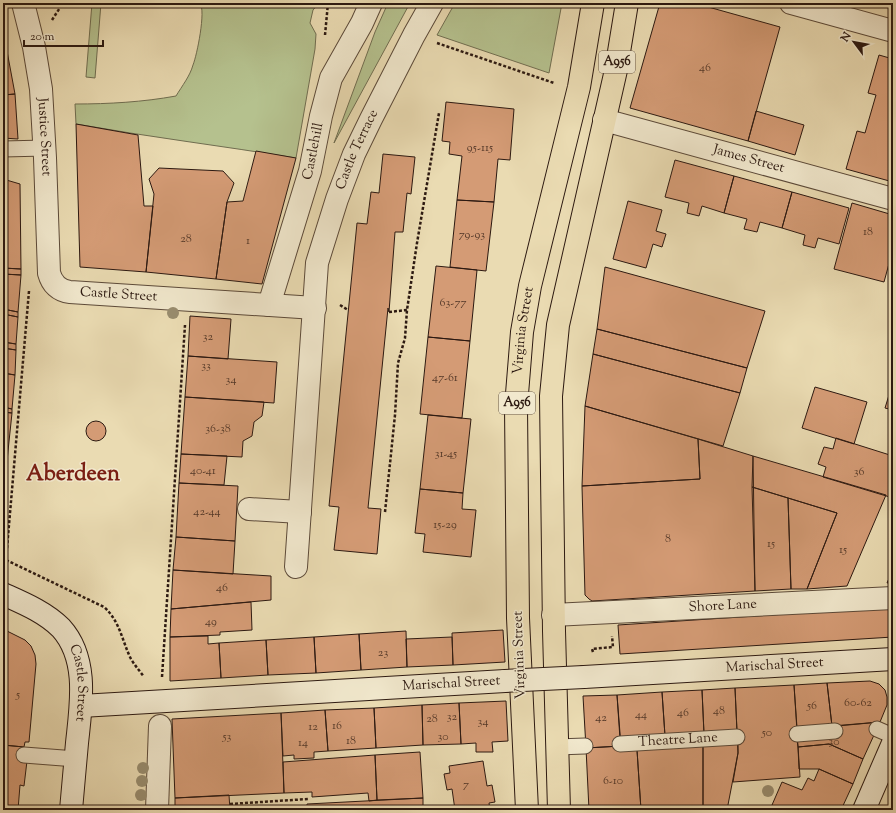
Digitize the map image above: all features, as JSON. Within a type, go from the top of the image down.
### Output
[{"type":"main road","name":"Virginia Street","points":[[527,810],[518,618],[516,406],[522,332],[530,286],[579,88],[593,3]]},
{"type":"main road","name":"A956","points":[[559,810],[553,615],[551,396],[558,325],[616,70],[627,3]]},
{"type":"street","name":"Justice Street","points":[[23,3],[34,47],[41,89],[45,148],[49,273]]},
{"type":"street","name":"Castlehill","points":[[269,305],[310,170],[321,116],[331,78],[362,23],[371,3]]},
{"type":"street","name":"Castle Terrace","points":[[296,567],[317,263],[337,199],[357,147],[432,3]]},
{"type":"street","points":[[791,3],[893,31]]},
{"type":"street","name":"James Street","points":[[604,120],[893,199]]},
{"type":"street","name":"Castle Street","points":[[49,273],[52,281],[57,287],[65,291],[192,300]]},
{"type":"street","points":[[192,300],[315,308]]},
{"type":"street","points":[[249,509],[300,512]]},
{"type":"street","name":"Castle Street","points":[[3,594],[40,612],[57,625],[66,634],[75,650],[79,667],[81,706],[71,810]]},
{"type":"street","name":"Shore Lane","points":[[553,615],[893,598]]},
{"type":"street","name":"Marischal Street","points":[[81,706],[893,659]]},
{"type":"street","points":[[157,810],[160,726]]},
{"type":"street","points":[[864,810],[893,743]]},
{"type":"lane","points":[[3,149],[45,148]]},
{"type":"lane","points":[[877,729],[893,736]]},
{"type":"lane","points":[[797,734],[835,731]]},
{"type":"lane","name":"Theatre Lane","points":[[620,744],[737,737]]},
{"type":"lane","points":[[557,747],[585,746]]},
{"type":"lane","points":[[24,755],[76,759]]},
{"type":"path","points":[[414,35],[554,83]]},
{"type":"path","points":[[385,512],[395,415],[398,363],[405,338],[407,310],[439,113]]},
{"type":"path","points":[[29,288],[6,560],[104,607],[109,611],[116,622],[136,668],[146,679]]},
{"type":"path","points":[[162,684],[192,300]]},
{"type":"path","points":[[389,312],[407,310]]},
{"type":"path","points":[[590,676],[592,649],[613,647],[612,630]]},
{"type":"path","points":[[230,804],[308,799]]},
{"type":"green space","points":[[92,3],[101,3],[95,78],[86,77]]},
{"type":"green space","points":[[200,3],[319,3],[313,10],[310,23],[316,34],[315,49],[296,158],[76,124],[75,104],[126,102],[176,96],[186,81],[195,60],[199,43],[202,15]]},
{"type":"green space","points":[[388,3],[410,3],[334,143],[375,32]]},
{"type":"green space","points":[[455,3],[562,3],[549,73],[437,35]]},
{"type":"building","points":[[660,3],[694,3],[780,27],[748,141],[630,108]]},
{"type":"building","points":[[876,3],[893,3],[893,8]]},
{"type":"building","points":[[3,51],[7,51],[15,94],[3,95]]},
{"type":"building","points":[[879,55],[893,59],[893,182],[846,169],[857,131],[865,133],[876,95],[868,93]]},
{"type":"building","points":[[15,94],[18,139],[3,138],[3,95]]},
{"type":"building","points":[[446,102],[514,109],[510,160],[498,159],[494,202],[457,200],[462,156],[449,154],[450,142],[442,141]]},
{"type":"building","points":[[756,111],[804,125],[795,155],[748,141]]},
{"type":"building","points":[[76,124],[138,135],[144,206],[153,206],[146,272],[80,267]]},
{"type":"building","points":[[256,151],[296,158],[262,284],[216,279],[227,202],[243,201]]},
{"type":"building","points":[[383,154],[415,157],[411,194],[407,193],[403,232],[395,232],[389,312],[388,308],[368,508],[381,509],[377,554],[334,550],[339,507],[329,506],[357,223],[367,224],[371,192],[379,193]]},
{"type":"building","points":[[675,160],[734,176],[724,213],[702,206],[699,216],[687,213],[689,203],[665,197]]},
{"type":"building","points":[[159,168],[223,171],[234,183],[227,202],[216,279],[146,272],[154,194],[149,179]]},
{"type":"building","points":[[734,176],[792,192],[782,228],[760,222],[757,232],[744,229],[747,219],[724,213]]},
{"type":"building","points":[[3,179],[20,184],[21,269],[3,268]]},
{"type":"building","points":[[792,192],[849,208],[839,244],[818,238],[815,248],[803,245],[805,235],[782,228]]},
{"type":"building","points":[[457,200],[494,202],[486,271],[450,267]]},
{"type":"building","points":[[628,201],[662,210],[656,231],[666,234],[662,247],[653,244],[646,268],[613,259]]},
{"type":"building","points":[[852,203],[893,215],[893,249],[884,282],[834,269]]},
{"type":"building","points":[[436,266],[477,270],[470,341],[428,337]]},
{"type":"building","points":[[605,267],[765,311],[747,368],[597,329]]},
{"type":"building","points":[[3,268],[21,269],[21,275],[3,274]]},
{"type":"building","points":[[3,274],[21,275],[18,312],[3,309]]},
{"type":"building","points":[[3,309],[18,312],[18,317],[3,314]]},
{"type":"building","points":[[3,314],[18,317],[16,344],[3,342]]},
{"type":"building","points":[[190,316],[231,319],[228,359],[188,356]]},
{"type":"building","points":[[597,329],[747,368],[740,393],[593,354]]},
{"type":"building","points":[[428,337],[470,341],[462,418],[420,414]]},
{"type":"building","points":[[3,342],[16,344],[16,350],[3,348]]},
{"type":"building","points":[[3,348],[16,350],[15,375],[3,373]]},
{"type":"building","points":[[593,354],[740,393],[723,446],[585,406]]},
{"type":"building","points":[[188,356],[277,362],[274,403],[185,397]]},
{"type":"building","points":[[3,373],[15,375],[12,409],[3,407]]},
{"type":"building","points":[[893,382],[893,410],[885,408]]},
{"type":"building","points":[[815,387],[867,402],[854,444],[802,428]]},
{"type":"building","points":[[185,397],[264,402],[262,416],[254,422],[252,436],[243,441],[242,457],[181,454]]},
{"type":"building","points":[[585,406],[698,439],[700,479],[582,486]]},
{"type":"building","points":[[3,407],[12,409],[12,413],[3,412]]},
{"type":"building","points":[[3,412],[12,413],[8,451],[3,450]]},
{"type":"building","points":[[428,415],[471,419],[463,493],[420,489]]},
{"type":"building","points":[[96,421],[103,424],[106,431],[103,438],[96,441],[89,438],[86,431],[89,424]]},
{"type":"building","points":[[836,438],[893,456],[893,498],[823,477],[826,467],[818,464],[824,447],[833,449]]},
{"type":"building","points":[[698,439],[753,456],[755,591],[592,601],[589,599],[585,595],[582,486],[700,479]]},
{"type":"building","points":[[3,450],[8,451],[5,483],[3,483]]},
{"type":"building","points":[[181,454],[227,456],[224,485],[179,483]]},
{"type":"building","points":[[753,456],[886,495],[847,586],[807,589],[837,513],[752,487]]},
{"type":"building","points":[[179,483],[238,486],[235,541],[176,537]]},
{"type":"building","points":[[752,487],[788,498],[791,589],[755,591]]},
{"type":"building","points":[[420,489],[463,493],[462,509],[476,510],[471,557],[423,552],[425,534],[415,533]]},
{"type":"building","points":[[788,498],[837,513],[807,589],[791,589]]},
{"type":"building","points":[[176,537],[235,541],[233,574],[173,570]]},
{"type":"building","points":[[893,569],[893,582],[887,583]]},
{"type":"building","points":[[173,570],[271,576],[271,600],[171,609]]},
{"type":"building","points":[[251,602],[252,630],[220,632],[220,635],[170,637],[171,609]]},
{"type":"building","points":[[893,607],[893,637],[620,654],[618,625]]},
{"type":"building","points":[[3,629],[25,640],[31,646],[35,655],[36,664],[29,742],[25,742],[24,747],[3,745]]},
{"type":"building","points":[[503,630],[505,662],[453,665],[452,633]]},
{"type":"building","points":[[406,631],[407,667],[361,670],[359,634]]},
{"type":"building","points":[[359,634],[361,670],[316,673],[314,637]]},
{"type":"building","points":[[208,636],[208,644],[219,643],[221,678],[170,681],[170,637]]},
{"type":"building","points":[[314,637],[316,673],[268,675],[266,640]]},
{"type":"building","points":[[452,637],[453,665],[407,667],[406,639]]},
{"type":"building","points":[[266,640],[268,675],[221,678],[219,643]]},
{"type":"building","points":[[870,681],[879,684],[885,690],[887,697],[887,705],[880,722],[832,726],[827,683]]},
{"type":"building","points":[[827,683],[832,726],[797,728],[794,685]]},
{"type":"building","points":[[794,685],[800,777],[733,782],[738,753],[735,688]]},
{"type":"building","points":[[735,688],[737,732],[704,734],[702,690]]},
{"type":"building","points":[[702,690],[704,734],[665,736],[662,692]]},
{"type":"building","points":[[662,692],[665,736],[620,739],[617,695]]},
{"type":"building","points":[[617,695],[621,746],[586,748],[583,696]]},
{"type":"building","points":[[506,701],[508,741],[492,742],[493,752],[476,752],[476,743],[461,744],[459,703]]},
{"type":"building","points":[[459,703],[461,744],[423,745],[422,705]]},
{"type":"building","points":[[422,705],[423,745],[376,748],[374,708]]},
{"type":"building","points":[[374,708],[376,748],[328,751],[325,710]]},
{"type":"building","points":[[325,710],[328,751],[314,752],[314,758],[294,759],[294,755],[283,756],[281,713]]},
{"type":"building","points":[[281,713],[284,793],[175,798],[172,719]]},
{"type":"building","points":[[880,722],[863,759],[829,744],[798,747],[797,740],[837,726]]},
{"type":"building","points":[[738,744],[738,753],[727,810],[703,810],[703,746]]},
{"type":"building","points":[[829,744],[863,759],[853,784],[819,769],[799,769],[798,747]]},
{"type":"building","points":[[3,745],[24,747],[23,761],[27,761],[24,786],[20,785],[18,810],[3,810]]},
{"type":"building","points":[[621,746],[637,750],[641,810],[589,810],[586,748]]},
{"type":"building","points":[[703,746],[703,810],[641,810],[637,750]]},
{"type":"building","points":[[420,752],[423,798],[377,800],[375,755]]},
{"type":"building","points":[[375,755],[377,800],[369,801],[368,793],[312,797],[312,792],[284,793],[283,762]]},
{"type":"building","points":[[483,761],[487,786],[492,785],[495,802],[489,803],[490,810],[455,810],[452,789],[447,790],[444,774],[450,773],[449,766]]},
{"type":"building","points":[[819,769],[853,784],[841,810],[783,810],[772,805],[782,782],[802,790],[808,778],[814,781]]},
{"type":"building","points":[[229,795],[230,810],[175,810],[175,798]]},
{"type":"building","points":[[423,798],[423,810],[307,810],[307,804]]},
{"type":"building","points":[[285,808],[285,810],[246,810]]},
{"type":"district","name":"Aberdeen","points":[[73,475]]}]
